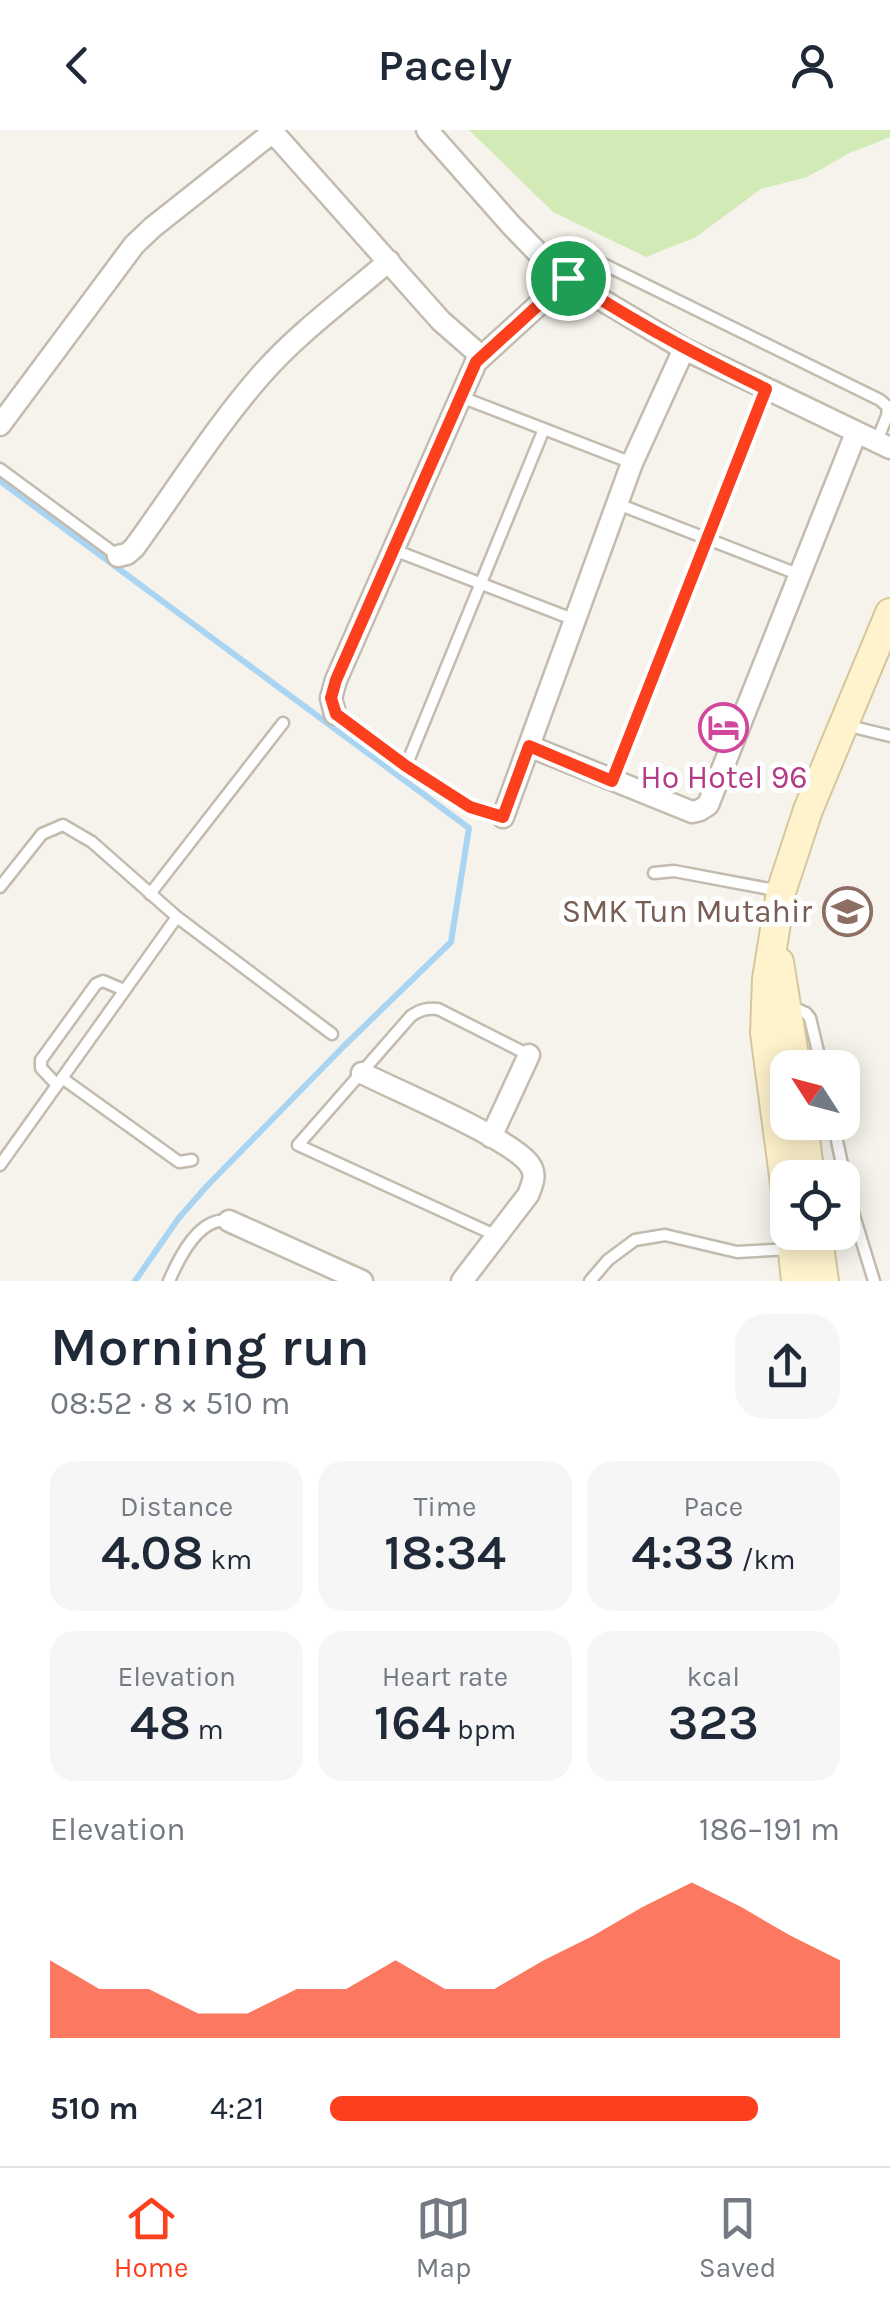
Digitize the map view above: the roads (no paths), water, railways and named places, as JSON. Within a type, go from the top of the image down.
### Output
[{"type":"main road","points":[[782,1160],[764,1034],[767,979],[781,892],[808,810],[890,612]]},
{"type":"main road","points":[[775,936],[793,1050]]},
{"type":"main road","points":[[793,1250],[796,1281]]},
{"type":"main road","points":[[820,1250],[824,1281]]},
{"type":"street","points":[[427,130],[511,225],[568,278],[684,349],[874,441],[800,575],[708,805],[692,812],[529,746]]},
{"type":"street","points":[[0,424],[134,245],[272,131],[441,321],[481,356]]},
{"type":"street","points":[[118,556],[134,548],[263,373],[389,261]]},
{"type":"street","points":[[336,714],[331,698],[336,680],[476,362],[568,278]]},
{"type":"street","points":[[503,817],[632,463],[684,349]]},
{"type":"street","points":[[491,1137],[529,1055]]},
{"type":"street","points":[[362,1073],[491,1137],[529,1162],[534,1172],[528,1195],[462,1281]]},
{"type":"street","points":[[229,1221],[362,1281]]},
{"type":"lane","points":[[568,278],[589,257],[880,400],[888,406],[887,416],[874,441]]},
{"type":"lane","points":[[612,781],[766,389]]},
{"type":"lane","points":[[460,396],[632,463]]},
{"type":"lane","points":[[406,766],[544,429]]},
{"type":"lane","points":[[0,469],[118,556]]},
{"type":"lane","points":[[617,503],[800,575]]},
{"type":"lane","points":[[393,550],[574,620]]},
{"type":"lane","points":[[336,714],[470,807],[503,817]]},
{"type":"lane","points":[[150,894],[283,723]]},
{"type":"lane","points":[[844,724],[890,736]]},
{"type":"lane","points":[[0,887],[42,834],[63,825],[92,842],[176,918],[332,1034]]},
{"type":"lane","points":[[654,873],[674,871],[781,892]]},
{"type":"lane","points":[[0,1164],[176,918]]},
{"type":"lane","points":[[124,990],[103,980],[96,984],[41,1060],[41,1068],[179,1162],[192,1160]]},
{"type":"lane","points":[[786,1005],[810,1018],[818,1050]]},
{"type":"lane","points":[[497,1236],[298,1145],[411,1016],[428,1008],[438,1009],[529,1055]]},
{"type":"lane","points":[[837,1140],[850,1206],[874,1281]]},
{"type":"lane","points":[[169,1281],[198,1232],[213,1222],[229,1221]]},
{"type":"lane","points":[[590,1281],[608,1260],[635,1240],[666,1235],[737,1252],[770,1245]]},
{"type":"waterway","points":[[0,481],[469,828],[451,942],[206,1187],[178,1219],[135,1281]]},
{"type":"place","name":"Ho Hotel 96","points":[[724,727]]},
{"type":"place","name":"SMK Tun Mutahir","points":[[847,911]]}]
